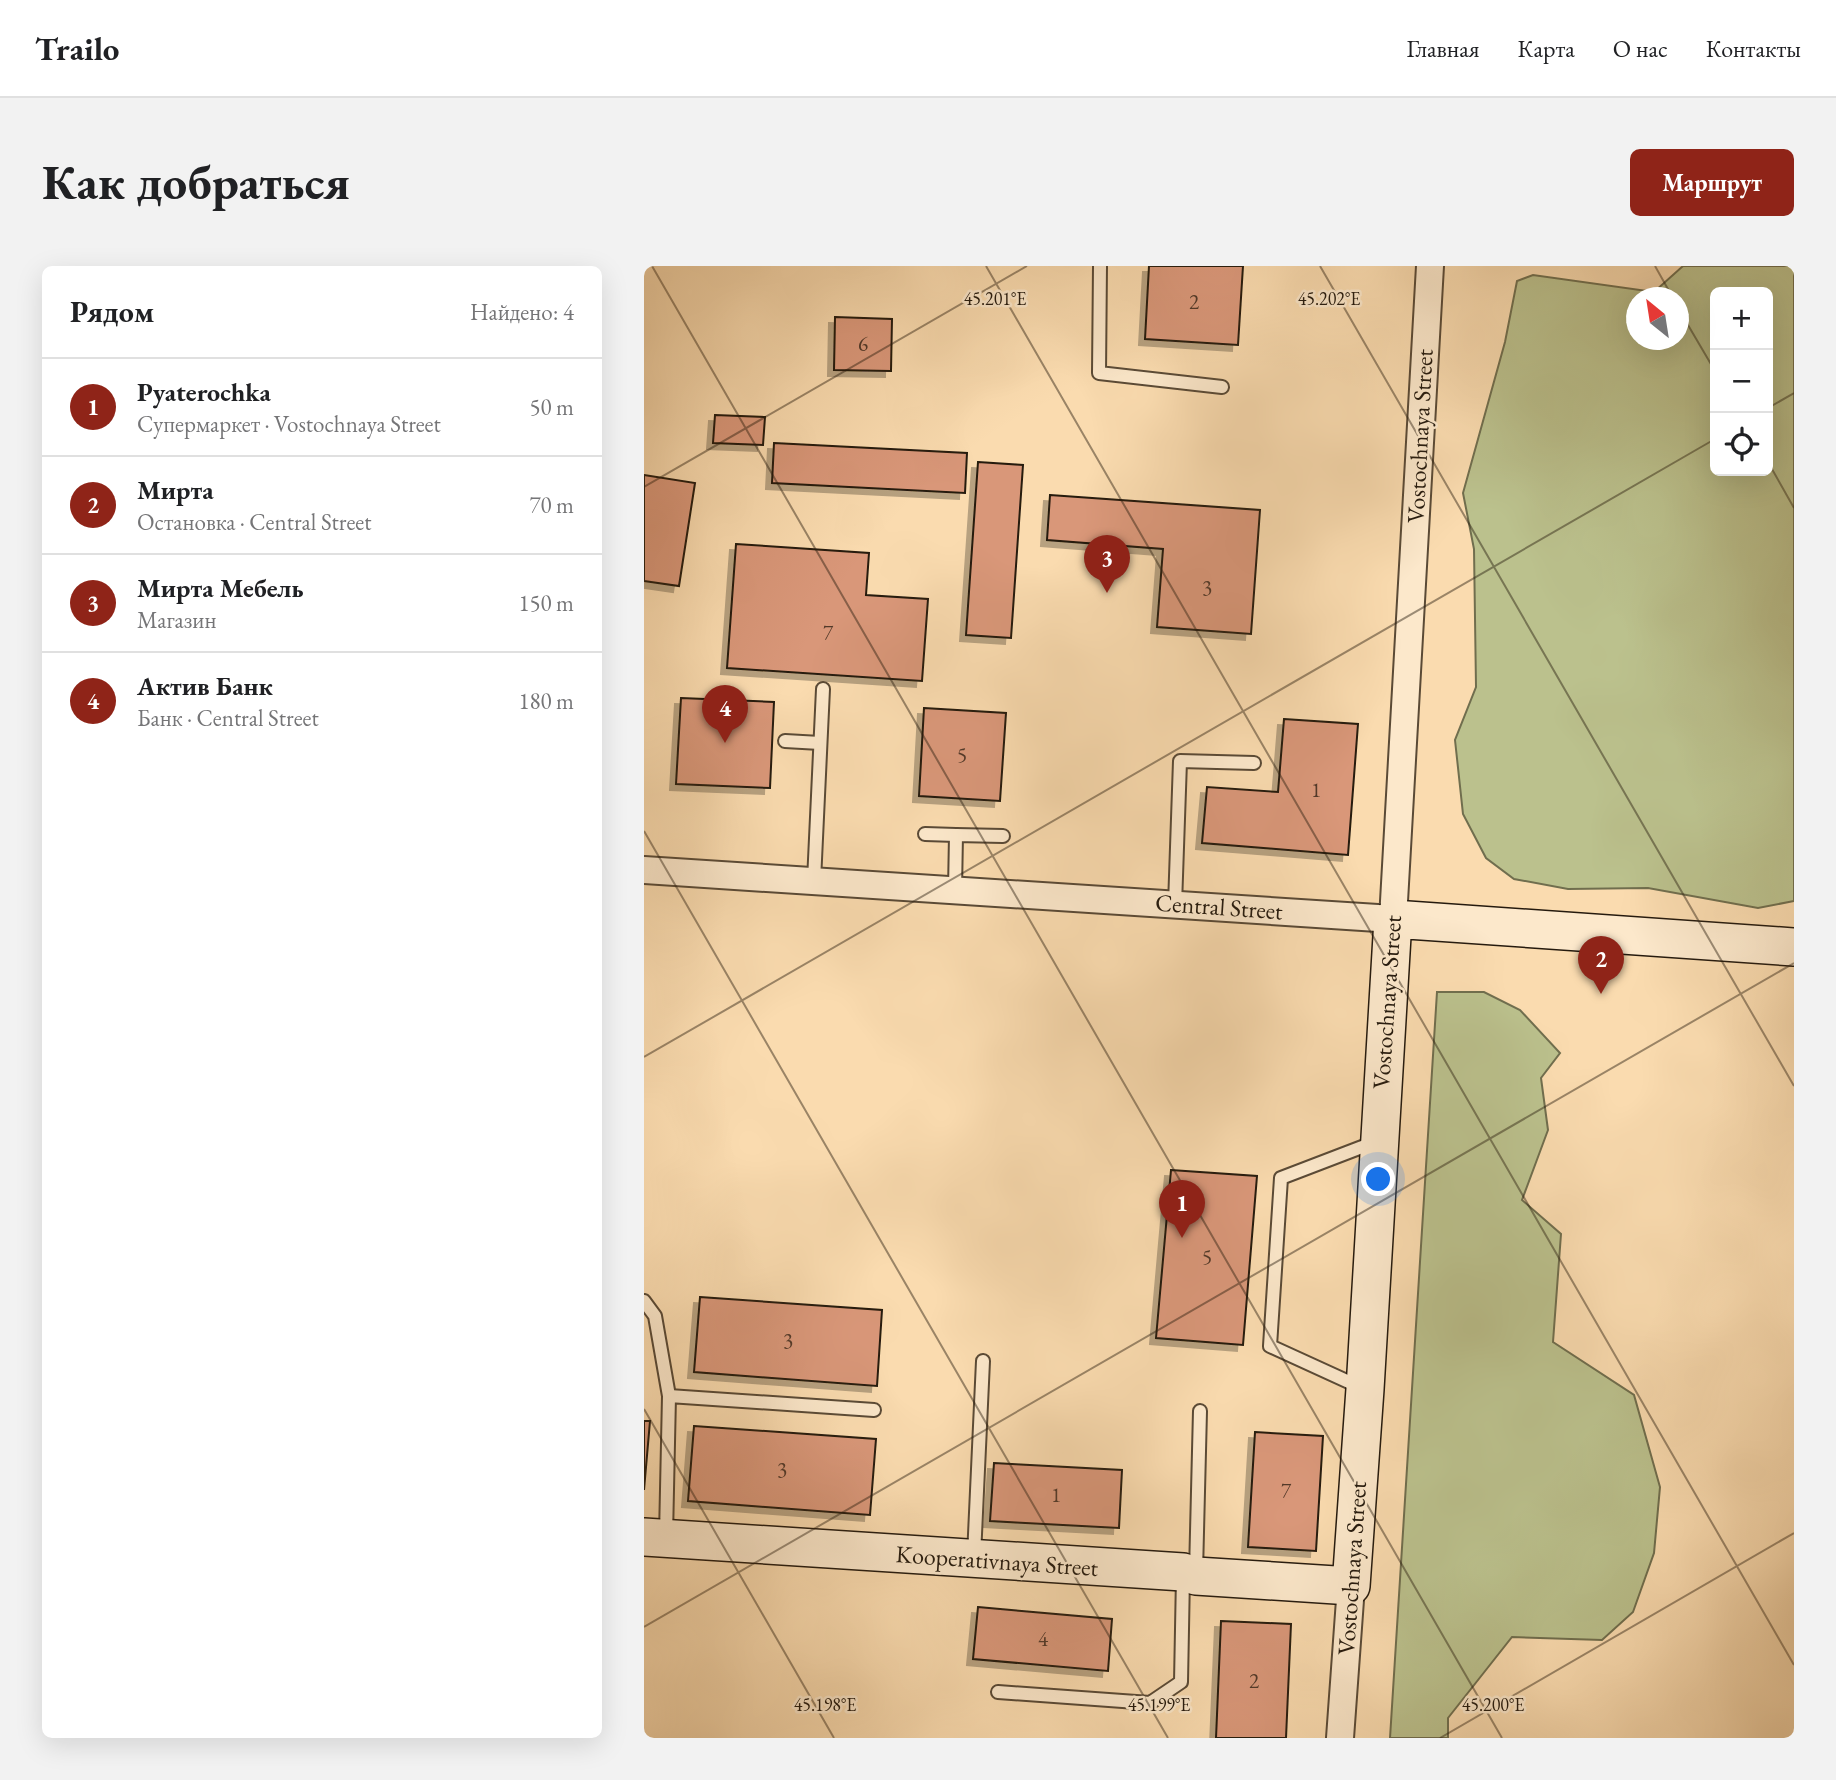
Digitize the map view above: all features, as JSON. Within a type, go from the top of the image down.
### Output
[{"type":"street","name":"Vostochnaya Street","points":[[1340,1738],[1365,1390],[1430,266]]},
{"type":"street","name":"Central Street","points":[[644,870],[1794,947]]},
{"type":"street","name":"Kooperativnaya Street","points":[[655,1538],[1351,1586]]},
{"type":"lane","points":[[1100,266],[1099,373],[1222,387]]},
{"type":"lane","points":[[814,881],[823,689]]},
{"type":"lane","points":[[785,741],[820,743]]},
{"type":"lane","points":[[1175,905],[1180,761],[1254,763]]},
{"type":"lane","points":[[925,834],[1003,836]]},
{"type":"lane","points":[[955,890],[956,835]]},
{"type":"lane","points":[[1365,1390],[1269,1346],[1281,1178],[1379,1141]]},
{"type":"lane","points":[[644,1301],[655,1317],[668,1396],[655,1538]]},
{"type":"lane","points":[[974,1560],[983,1361]]},
{"type":"lane","points":[[668,1396],[874,1410]]},
{"type":"lane","points":[[998,1692],[1150,1703],[1181,1682],[1200,1411]]},
{"type":"green space","points":[[1683,266],[1794,266],[1794,901],[1758,908],[1648,888],[1568,889],[1514,879],[1486,858],[1463,814],[1455,740],[1476,687],[1474,549],[1463,493],[1505,342],[1517,281],[1533,275],[1626,288],[1626,350],[1689,350],[1689,287],[1660,287]]},
{"type":"green space","points":[[1437,992],[1484,992],[1520,1010],[1560,1053],[1541,1078],[1548,1130],[1522,1200],[1561,1234],[1553,1342],[1634,1395],[1660,1487],[1654,1553],[1633,1612],[1602,1640],[1512,1637],[1448,1718],[1448,1738],[1390,1738]]},
{"type":"building","points":[[1149,266],[1243,266],[1238,345],[1145,339]]},
{"type":"building","points":[[835,317],[892,319],[891,371],[834,370]]},
{"type":"building","points":[[715,415],[765,417],[763,445],[713,443]]},
{"type":"building","points":[[774,443],[967,453],[965,493],[772,483]]},
{"type":"building","points":[[978,462],[1023,465],[1011,638],[966,635]]},
{"type":"building","points":[[644,475],[695,483],[679,586],[644,581]]},
{"type":"building","points":[[1050,495],[1260,510],[1251,634],[1157,627],[1163,549],[1047,540]]},
{"type":"building","points":[[736,544],[869,553],[866,595],[928,599],[922,681],[727,668]]},
{"type":"building","points":[[681,698],[774,702],[770,788],[676,784]]},
{"type":"building","points":[[924,708],[1006,713],[1000,801],[919,796]]},
{"type":"building","points":[[1284,719],[1358,724],[1348,855],[1202,843],[1207,787],[1278,792]]},
{"type":"building","points":[[1171,1170],[1257,1176],[1243,1345],[1156,1338]]},
{"type":"building","points":[[700,1297],[882,1310],[877,1386],[694,1372]]},
{"type":"building","points":[[644,1421],[650,1421],[644,1490]]},
{"type":"building","points":[[694,1426],[876,1439],[870,1515],[688,1501]]},
{"type":"building","points":[[1255,1432],[1323,1436],[1316,1551],[1248,1547]]},
{"type":"building","points":[[994,1463],[1122,1470],[1119,1528],[990,1521]]},
{"type":"building","points":[[978,1607],[1112,1619],[1108,1671],[973,1659]]},
{"type":"building","points":[[1221,1621],[1291,1624],[1286,1738],[1216,1738]]},
{"type":"place","name":"Мирта Мебель","points":[[1107,593]]},
{"type":"place","name":"Актив Банк","points":[[725,743]]},
{"type":"place","name":"Мирта","points":[[1601,994]]},
{"type":"place","name":"Pyaterochka","points":[[1182,1238]]}]
